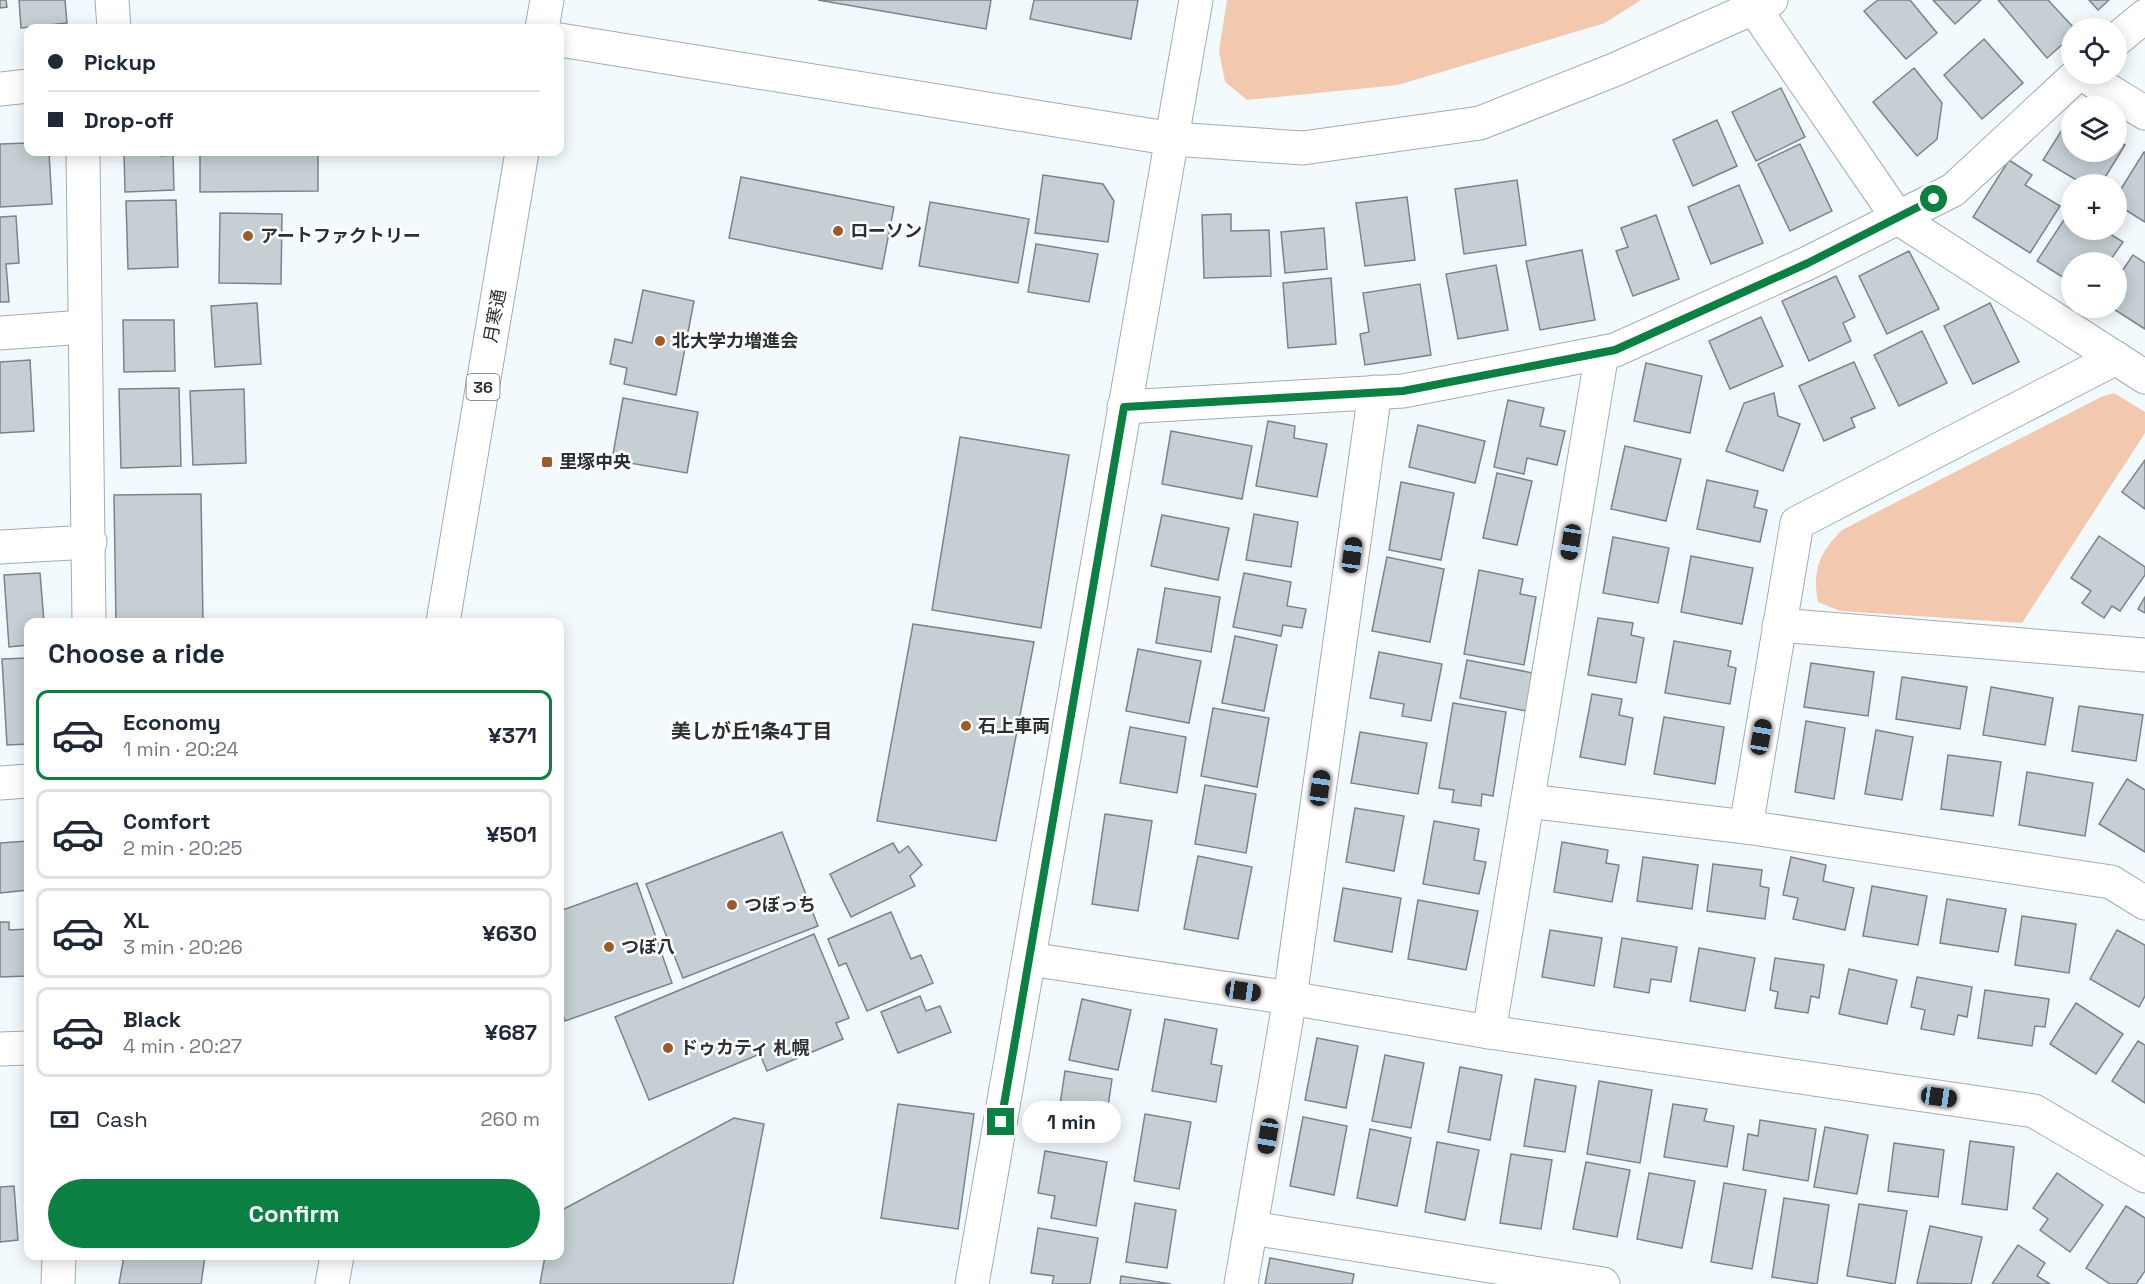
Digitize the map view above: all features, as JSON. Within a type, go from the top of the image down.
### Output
[{"type":"main road","points":[[112,0],[114,24]]},
{"type":"main road","points":[[543,24],[547,0]]},
{"type":"main road","points":[[972,1284],[1196,0]]},
{"type":"main road","points":[[564,41],[1173,140],[1303,148],[1480,123],[1614,70],[1762,4],[1898,218],[2145,377]]},
{"type":"main road","points":[[2127,31],[2145,16]]},
{"type":"main road","points":[[1124,407],[1403,391],[1615,350],[1808,263],[1953,190],[2069,84]]},
{"type":"main road","points":[[2097,84],[2145,113]]},
{"type":"main road","points":[[0,89],[24,86]]},
{"type":"main road","points":[[83,156],[84,327],[90,542],[89,618]]},
{"type":"main road","name":"月寒通","points":[[444,618],[521,156]]},
{"type":"main road","points":[[0,333],[84,327]]},
{"type":"main road","points":[[1489,1032],[1602,353]]},
{"type":"main road","points":[[1746,826],[1797,523],[2116,358]]},
{"type":"main road","points":[[1241,1284],[1290,998],[1375,392]]},
{"type":"main road","points":[[0,547],[90,542]]},
{"type":"main road","points":[[1779,625],[2145,655]]},
{"type":"main road","points":[[0,783],[24,781]]},
{"type":"main road","points":[[1528,801],[1746,826],[2111,882],[2145,903]]},
{"type":"main road","points":[[1029,959],[1290,998],[1489,1032],[2034,1111],[2145,1176]]},
{"type":"main road","points":[[0,1049],[24,1048]]},
{"type":"main road","points":[[1252,1228],[1604,1284]]},
{"type":"main road","points":[[58,1284],[59,1260]]},
{"type":"main road","points":[[333,1284],[336,1260]]},
{"type":"shaded area","points":[[1227,0],[1641,0],[1605,23],[1398,85],[1247,100],[1225,82],[1219,51]]},
{"type":"shaded area","points":[[2114,393],[2145,412],[2145,433],[2022,623],[1840,611],[1818,602],[1816,580],[1819,563],[1828,546],[1842,530],[2101,397]]},
{"type":"building","points":[[0,0],[6,0],[7,7],[0,8]]},
{"type":"building","points":[[19,0],[65,0],[67,23],[24,24],[24,28],[21,28]]},
{"type":"building","points":[[818,0],[991,0],[986,29]]},
{"type":"building","points":[[1034,0],[1138,0],[1131,39],[1030,19]]},
{"type":"building","points":[[1878,0],[1910,0],[1937,33],[1906,59],[1864,11]]},
{"type":"building","points":[[1933,0],[1981,0],[1955,24]]},
{"type":"building","points":[[1998,0],[2048,0],[2065,18],[2061,18],[2061,46],[2047,58]]},
{"type":"building","points":[[2089,0],[2109,0],[2098,10]]},
{"type":"building","points":[[1984,39],[2023,83],[1982,119],[1944,75]]},
{"type":"building","points":[[1914,68],[1942,103],[1937,139],[1917,156],[1873,102]]},
{"type":"building","points":[[1781,88],[1805,137],[1756,161],[1732,112]]},
{"type":"building","points":[[1717,120],[1737,166],[1693,186],[1673,140]]},
{"type":"building","points":[[2061,131],[2061,162],[2115,162],[2107,174],[2066,174],[2043,160]]},
{"type":"building","points":[[24,143],[24,156],[49,156],[52,204],[0,207],[0,144]]},
{"type":"building","points":[[1800,144],[1832,211],[1790,231],[1758,164]]},
{"type":"building","points":[[2145,152],[2145,222],[2127,211],[2127,179]]},
{"type":"building","points":[[124,156],[173,156],[174,190],[125,192]]},
{"type":"building","points":[[200,156],[318,156],[318,191],[200,192]]},
{"type":"building","points":[[2009,160],[2032,175],[2025,185],[2060,206],[2030,253],[1973,217]]},
{"type":"building","points":[[1043,175],[1103,184],[1114,201],[1108,242],[1035,233]]},
{"type":"building","points":[[741,177],[894,207],[882,269],[729,238]]},
{"type":"building","points":[[1517,180],[1526,245],[1464,254],[1455,189]]},
{"type":"building","points":[[1739,185],[1763,243],[1711,264],[1688,207]]},
{"type":"building","points":[[1407,197],[1415,260],[1365,266],[1356,203]]},
{"type":"building","points":[[176,200],[178,267],[128,269],[126,201]]},
{"type":"building","points":[[930,202],[1029,219],[1018,283],[919,266]]},
{"type":"building","points":[[220,213],[282,214],[281,284],[219,283]]},
{"type":"building","points":[[1231,214],[1231,231],[1269,230],[1271,276],[1204,278],[1202,215]]},
{"type":"building","points":[[1656,215],[1679,279],[1633,296],[1616,251],[1628,247],[1621,228]]},
{"type":"building","points":[[16,216],[19,263],[6,264],[9,302],[0,302],[0,217]]},
{"type":"building","points":[[2061,224],[2061,240],[2120,240],[2123,242],[2116,252],[2061,252],[2061,276],[2037,261]]},
{"type":"building","points":[[1324,228],[1327,269],[1285,273],[1281,232]]},
{"type":"building","points":[[1036,244],[1098,254],[1089,302],[1028,292]]},
{"type":"building","points":[[1582,250],[1595,320],[1540,330],[1526,261]]},
{"type":"building","points":[[1909,251],[1939,309],[1887,334],[1859,276]]},
{"type":"building","points":[[2133,255],[2145,263],[2145,329],[2127,318],[2127,264]]},
{"type":"building","points":[[1496,265],[1508,330],[1458,339],[1446,274]]},
{"type":"building","points":[[1836,276],[1855,317],[1843,323],[1851,341],[1809,361],[1782,301]]},
{"type":"building","points":[[1331,278],[1336,344],[1288,348],[1283,283]]},
{"type":"building","points":[[1420,284],[1431,355],[1365,365],[1360,334],[1369,332],[1363,293]]},
{"type":"building","name":"北大学力増進会","points":[[643,290],[694,301],[676,395],[624,384],[627,368],[610,364],[615,339],[632,343]]},
{"type":"building","points":[[257,303],[261,364],[215,367],[211,306]]},
{"type":"building","points":[[1990,303],[2019,362],[1973,384],[1944,326]]},
{"type":"building","points":[[1761,317],[1783,366],[1730,389],[1709,341]]},
{"type":"building","points":[[123,320],[174,320],[175,371],[124,372]]},
{"type":"building","points":[[1922,331],[1947,383],[1899,406],[1874,355]]},
{"type":"building","points":[[30,360],[34,431],[0,433],[0,362]]},
{"type":"building","points":[[1854,362],[1875,408],[1851,418],[1855,427],[1824,441],[1799,386]]},
{"type":"building","points":[[1646,363],[1702,376],[1690,433],[1634,421]]},
{"type":"building","points":[[179,388],[181,466],[121,468],[119,389]]},
{"type":"building","points":[[244,389],[246,463],[193,465],[190,391]]},
{"type":"building","points":[[1774,393],[1778,416],[1800,424],[1783,471],[1726,451],[1744,403]]},
{"type":"building","points":[[623,398],[698,412],[687,473],[612,460]]},
{"type":"building","points":[[1508,400],[1544,408],[1540,426],[1565,431],[1557,465],[1527,458],[1524,474],[1494,467]]},
{"type":"building","points":[[1268,421],[1295,426],[1294,438],[1327,444],[1317,497],[1256,486]]},
{"type":"building","points":[[1418,425],[1485,441],[1475,483],[1409,467]]},
{"type":"building","points":[[1171,431],[1252,446],[1242,499],[1162,484]]},
{"type":"building","points":[[960,437],[1069,455],[1041,628],[932,610]]},
{"type":"building","points":[[1625,446],[1681,459],[1666,521],[1611,509]]},
{"type":"building","points":[[2145,460],[2145,509],[2122,492]]},
{"type":"building","points":[[1497,473],[1532,481],[1517,545],[1483,538]]},
{"type":"building","points":[[1707,480],[1758,491],[1754,507],[1767,510],[1760,542],[1697,529]]},
{"type":"building","points":[[1401,482],[1454,493],[1441,560],[1389,550]]},
{"type":"building","points":[[201,494],[203,618],[116,618],[114,495]]},
{"type":"building","points":[[1254,514],[1298,522],[1291,567],[1246,560]]},
{"type":"building","points":[[1162,515],[1229,528],[1218,580],[1151,566]]},
{"type":"building","points":[[2099,536],[2145,567],[2145,575],[2120,611],[2112,606],[2104,618],[2082,603],[2091,591],[2071,578]]},
{"type":"building","points":[[1613,537],[1669,548],[1658,603],[1603,593]]},
{"type":"building","points":[[1691,556],[1753,568],[1742,624],[1681,612]]},
{"type":"building","points":[[1387,557],[1444,569],[1430,642],[1372,631]]},
{"type":"building","points":[[1479,570],[1523,579],[1520,594],[1536,597],[1524,665],[1464,654]]},
{"type":"building","points":[[40,573],[44,618],[24,618],[24,645],[9,647],[4,575]]},
{"type":"building","points":[[1244,573],[1291,582],[1287,606],[1306,609],[1302,628],[1283,625],[1281,636],[1233,627]]},
{"type":"building","points":[[1165,588],[1220,597],[1211,652],[1156,643]]},
{"type":"building","points":[[2145,597],[2145,613],[2138,609]]},
{"type":"building","points":[[1598,618],[1633,623],[1631,635],[1644,638],[1636,683],[1588,675]]},
{"type":"building","points":[[913,624],[1034,642],[996,841],[877,821]]},
{"type":"building","points":[[1235,636],[1277,645],[1264,711],[1222,703]]},
{"type":"building","points":[[1674,641],[1731,651],[1728,666],[1736,668],[1730,704],[1665,693]]},
{"type":"building","points":[[1138,649],[1201,661],[1189,723],[1126,711]]},
{"type":"building","points":[[1379,652],[1442,664],[1431,721],[1402,716],[1404,704],[1370,698]]},
{"type":"building","points":[[24,658],[24,744],[7,745],[2,659]]},
{"type":"building","points":[[1467,660],[1533,673],[1526,711],[1460,698]]},
{"type":"building","points":[[1811,663],[1874,672],[1868,716],[1804,707]]},
{"type":"building","points":[[1902,677],[1967,687],[1960,729],[1896,719]]},
{"type":"building","points":[[1991,687],[2053,698],[2045,745],[1983,735]]},
{"type":"building","points":[[1592,694],[1622,699],[1619,715],[1633,718],[1625,765],[1580,757]]},
{"type":"building","points":[[1453,703],[1506,712],[1493,796],[1482,794],[1481,806],[1452,802],[1454,790],[1439,788]]},
{"type":"building","points":[[2079,706],[2143,715],[2136,761],[2072,751]]},
{"type":"building","points":[[1213,708],[1269,718],[1257,787],[1201,776]]},
{"type":"building","points":[[1664,717],[1724,727],[1715,784],[1654,774]]},
{"type":"building","points":[[1806,721],[1845,728],[1834,799],[1795,792]]},
{"type":"building","points":[[1130,727],[1186,737],[1177,793],[1120,783]]},
{"type":"building","points":[[1876,730],[1913,737],[1902,800],[1865,794]]},
{"type":"building","points":[[1360,732],[1427,743],[1418,794],[1351,783]]},
{"type":"building","points":[[1948,755],[2001,762],[1993,816],[1941,809]]},
{"type":"building","points":[[2027,772],[2093,783],[2085,836],[2019,825]]},
{"type":"building","points":[[2127,779],[2145,790],[2145,852],[2099,824]]},
{"type":"building","points":[[1205,785],[1256,794],[1246,853],[1195,844]]},
{"type":"building","points":[[1355,808],[1404,816],[1394,871],[1346,862]]},
{"type":"building","points":[[1105,814],[1152,821],[1138,911],[1092,904]]},
{"type":"building","points":[[1434,821],[1479,829],[1474,860],[1486,862],[1479,894],[1423,884]]},
{"type":"building","name":"つぼっち","points":[[782,832],[818,926],[683,978],[646,884]]},
{"type":"building","points":[[24,841],[24,890],[0,893],[0,843]]},
{"type":"building","points":[[1562,842],[1608,850],[1606,863],[1619,865],[1612,902],[1554,892]]},
{"type":"building","points":[[893,843],[899,853],[908,846],[922,865],[910,876],[915,886],[851,917],[830,874]]},
{"type":"building","points":[[1198,856],[1252,867],[1238,939],[1184,929]]},
{"type":"building","points":[[1643,857],[1698,865],[1692,909],[1637,901]]},
{"type":"building","points":[[1791,857],[1826,865],[1823,881],[1854,888],[1845,930],[1793,919],[1798,898],[1783,895]]},
{"type":"building","points":[[1713,864],[1762,870],[1760,886],[1769,888],[1765,919],[1707,911]]},
{"type":"building","name":"つぼ八","points":[[637,883],[672,983],[565,1021],[564,910]]},
{"type":"building","points":[[1872,886],[1927,896],[1918,945],[1863,936]]},
{"type":"building","points":[[1343,888],[1401,898],[1392,952],[1334,941]]},
{"type":"building","points":[[1947,899],[2006,909],[1998,952],[1940,943]]},
{"type":"building","points":[[1418,900],[1478,911],[1466,970],[1408,959]]},
{"type":"building","points":[[891,912],[911,959],[921,955],[933,983],[867,1011],[846,963],[839,966],[828,939]]},
{"type":"building","points":[[2022,916],[2076,924],[2069,973],[2015,965]]},
{"type":"building","points":[[0,922],[9,922],[9,930],[24,929],[24,976],[0,977]]},
{"type":"building","points":[[1550,930],[1602,938],[1594,986],[1542,977]]},
{"type":"building","points":[[2117,930],[2145,945],[2145,996],[2139,1007],[2090,979]]},
{"type":"building","points":[[814,934],[849,1018],[836,1023],[843,1039],[767,1071],[760,1054],[649,1100],[615,1017]]},
{"type":"building","points":[[1622,938],[1677,947],[1671,982],[1651,979],[1649,993],[1614,987]]},
{"type":"building","points":[[1699,948],[1755,958],[1745,1011],[1690,1001]]},
{"type":"building","points":[[1775,958],[1824,965],[1819,998],[1811,996],[1808,1013],[1775,1008],[1778,992],[1770,990]]},
{"type":"building","points":[[1849,969],[1897,980],[1887,1024],[1839,1014]]},
{"type":"building","points":[[1917,977],[1972,987],[1967,1017],[1958,1015],[1954,1035],[1921,1029],[1925,1010],[1911,1007]]},
{"type":"building","points":[[1985,990],[2049,999],[2045,1027],[2035,1026],[2032,1046],[1978,1038]]},
{"type":"building","points":[[920,996],[926,1011],[940,1006],[951,1032],[898,1053],[881,1012]]},
{"type":"building","points":[[1082,999],[1131,1010],[1118,1070],[1069,1060]]},
{"type":"building","points":[[2076,1003],[2123,1034],[2096,1074],[2050,1044]]},
{"type":"building","points":[[1165,1019],[1217,1029],[1211,1064],[1222,1066],[1216,1102],[1152,1091]]},
{"type":"building","points":[[1317,1038],[1358,1046],[1346,1108],[1305,1100]]},
{"type":"building","points":[[2138,1041],[2145,1045],[2145,1103],[2112,1081]]},
{"type":"building","points":[[1385,1055],[1424,1063],[1411,1128],[1372,1121]]},
{"type":"building","points":[[1460,1067],[1502,1075],[1490,1140],[1448,1132]]},
{"type":"building","points":[[1065,1071],[1112,1079],[1103,1140],[1056,1132]]},
{"type":"building","points":[[1535,1079],[1576,1086],[1565,1152],[1524,1146]]},
{"type":"building","points":[[1599,1081],[1652,1090],[1640,1163],[1587,1154]]},
{"type":"building","points":[[898,1104],[974,1114],[958,1229],[881,1218]]},
{"type":"building","points":[[1673,1104],[1707,1109],[1704,1121],[1734,1126],[1727,1167],[1664,1157]]},
{"type":"building","points":[[1145,1114],[1191,1122],[1179,1189],[1134,1181]]},
{"type":"building","points":[[1303,1117],[1347,1126],[1334,1195],[1290,1186]]},
{"type":"building","points":[[734,1118],[764,1124],[733,1284],[540,1284],[544,1260],[564,1260],[564,1209]]},
{"type":"building","points":[[1760,1120],[1816,1129],[1808,1181],[1743,1170],[1748,1134],[1758,1136]]},
{"type":"building","points":[[1825,1127],[1868,1135],[1857,1194],[1814,1187]]},
{"type":"building","points":[[1370,1129],[1411,1138],[1397,1206],[1357,1198]]},
{"type":"building","points":[[1970,1141],[2014,1147],[2007,1210],[1962,1204]]},
{"type":"building","points":[[1437,1142],[1479,1150],[1465,1220],[1425,1212]]},
{"type":"building","points":[[1894,1143],[1944,1150],[1938,1197],[1888,1191]]},
{"type":"building","points":[[1045,1151],[1107,1162],[1096,1226],[1051,1218],[1055,1196],[1038,1193]]},
{"type":"building","points":[[1511,1154],[1552,1160],[1541,1229],[1500,1223]]},
{"type":"building","points":[[1586,1162],[1630,1170],[1617,1237],[1573,1229]]},
{"type":"building","points":[[1649,1173],[1695,1181],[1682,1248],[1637,1239]]},
{"type":"building","points":[[2057,1173],[2103,1205],[2070,1252],[2040,1230],[2048,1219],[2033,1208]]},
{"type":"building","points":[[1724,1183],[1766,1190],[1752,1269],[1711,1262]]},
{"type":"building","points":[[14,1186],[18,1240],[0,1242],[0,1187]]},
{"type":"building","points":[[1784,1198],[1829,1205],[1817,1284],[1772,1277]]},
{"type":"building","points":[[1135,1203],[1176,1210],[1167,1268],[1126,1262]]},
{"type":"building","points":[[1859,1204],[1907,1211],[1895,1284],[1847,1276]]},
{"type":"building","points":[[2126,1206],[2145,1218],[2145,1271],[2136,1284],[2110,1284],[2086,1268]]},
{"type":"building","points":[[1930,1226],[1982,1237],[1971,1284],[1917,1283]]},
{"type":"building","points":[[1038,1228],[1098,1238],[1090,1284],[1052,1284],[1054,1276],[1031,1273]]},
{"type":"building","points":[[2018,1245],[2045,1263],[2037,1276],[2050,1284],[1992,1284]]},
{"type":"building","points":[[1270,1258],[1354,1274],[1352,1284],[1265,1284]]},
{"type":"building","points":[[123,1260],[204,1260],[201,1284],[119,1284]]},
{"type":"building","points":[[1121,1276],[1171,1284],[1120,1284]]},
{"type":"place","name":"ローソン","points":[[838,231]]},
{"type":"place","name":"アートファクトリー","points":[[248,236]]},
{"type":"place","name":"北大学力増進会","points":[[660,341]]},
{"type":"place","name":"里塚中央","points":[[547,462]]},
{"type":"place","name":"石上車両","points":[[966,726]]},
{"type":"place","name":"つぼっち","points":[[732,905]]},
{"type":"place","name":"つぼ八","points":[[609,947]]},
{"type":"place","name":"ドゥカティ 札幌","points":[[668,1048]]},
{"type":"district","name":"美しが丘1条4丁目","points":[[752,731]]},
{"type":"route","points":[[1001,1122],[1124,407],[1403,391],[1615,350],[1808,263],[1934,199]]}]
